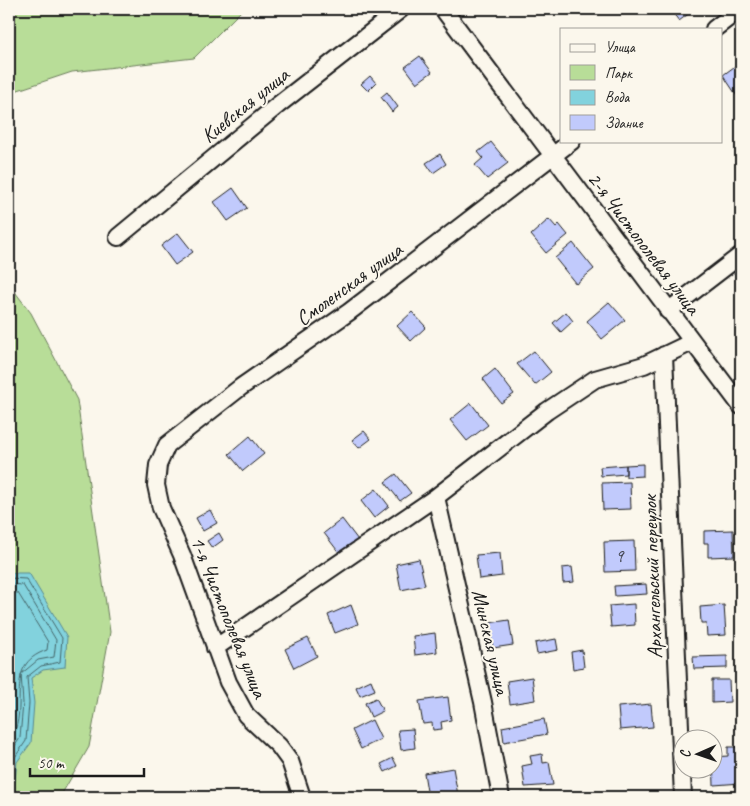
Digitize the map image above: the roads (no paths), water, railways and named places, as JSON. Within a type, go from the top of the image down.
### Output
[{"type":"street","name":"Киевская улица","points":[[118,237],[278,105],[401,9]]},
{"type":"street","name":"2-я Чистополевая улица","points":[[443,9],[741,406]]},
{"type":"street","points":[[715,28],[740,9]]},
{"type":"street","name":"Смоленская улица","points":[[158,465],[167,445],[241,387],[350,312],[571,142]]},
{"type":"street","points":[[668,311],[741,255]]},
{"type":"street","points":[[215,648],[436,497],[547,411],[595,379],[644,365],[692,342]]},
{"type":"street","name":"Архангельский переулок","points":[[664,355],[683,797]]},
{"type":"street","name":"1-я Чистополевая улица","points":[[158,465],[156,485],[161,508],[182,555],[228,682],[246,715],[279,746],[290,761],[302,797]]},
{"type":"street","name":"Минская улица","points":[[436,497],[483,702],[501,797]]},
{"type":"water","points":[[9,573],[29,573],[67,637],[65,667],[43,670],[31,678],[34,703],[31,743],[17,762],[13,797],[9,797]]}]
